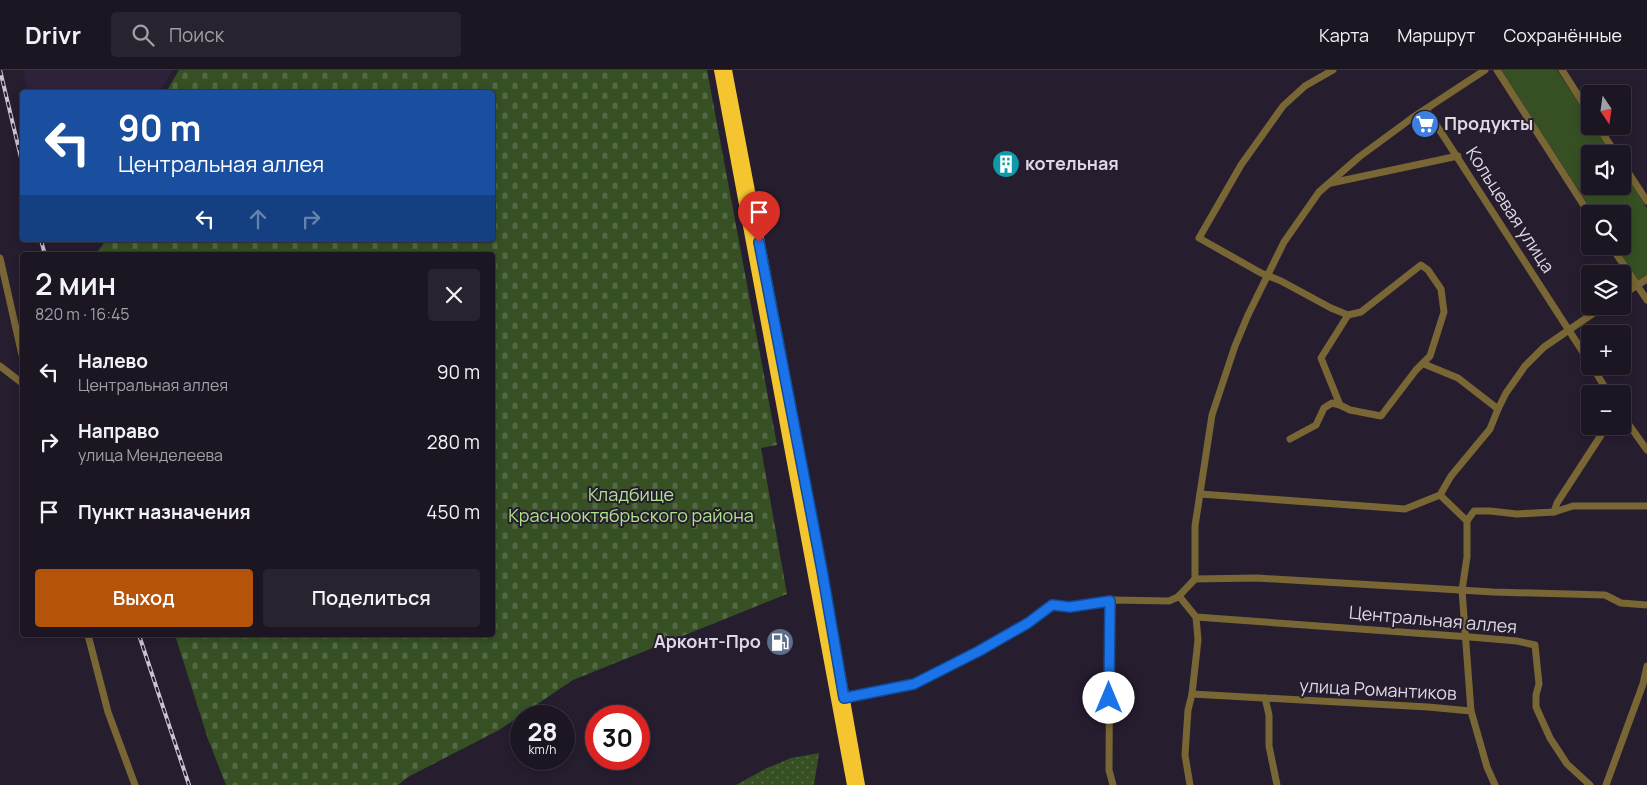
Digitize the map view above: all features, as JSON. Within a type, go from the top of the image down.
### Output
[{"type":"highway","points":[[719,70],[852,785]]},
{"type":"highway","points":[[726,70],[820,560],[860,785]]},
{"type":"street","points":[[1290,439],[1316,425],[1324,408],[1332,403],[1350,410],[1380,416],[1416,370],[1430,356],[1444,312],[1441,289],[1428,270],[1421,265],[1361,312],[1348,315],[1261,274],[1199,238],[1241,165],[1283,106],[1305,86],[1333,70]]},
{"type":"street","points":[[844,698],[914,684],[1028,623],[1052,605],[1070,607],[1110,601],[1169,601],[1179,596],[1195,579],[1195,526],[1212,415],[1248,314],[1284,242],[1319,192],[1359,157],[1485,70]]},
{"type":"street","points":[[1496,70],[1584,205]]},
{"type":"street","points":[[1562,70],[1581,100]]},
{"type":"street","name":"Кольцевая улица","points":[[1426,109],[1581,348]]},
{"type":"street","points":[[1330,183],[1458,156]]},
{"type":"street","points":[[1631,177],[1647,201]]},
{"type":"street","points":[[1617,255],[1647,300]]},
{"type":"street","points":[[0,258],[20,346]]},
{"type":"street","points":[[1631,289],[1647,279]]},
{"type":"street","points":[[1340,405],[1321,358],[1348,315]]},
{"type":"street","points":[[1200,494],[1405,509],[1440,495],[1451,476],[1490,428],[1506,393],[1526,366],[1544,346],[1590,315]]},
{"type":"street","points":[[1424,364],[1458,378],[1498,409]]},
{"type":"street","points":[[0,366],[20,381]]},
{"type":"street","points":[[1631,428],[1647,450]]},
{"type":"street","points":[[1554,512],[1557,503],[1602,435]]},
{"type":"street","points":[[1440,495],[1468,521]]},
{"type":"street","points":[[1471,711],[1462,590],[1467,557],[1468,521],[1474,511],[1517,514],[1554,512],[1574,506],[1647,506]]},
{"type":"street","name":"Центральная аллея","points":[[1195,579],[1257,578],[1462,590],[1605,595],[1621,603],[1647,605]]},
{"type":"street","points":[[1179,596],[1196,617],[1198,640],[1192,694],[1188,710],[1185,755],[1190,785]]},
{"type":"street","points":[[1110,601],[1109,770],[1113,785]]},
{"type":"street","name":"Центральная аллея","points":[[1196,617],[1517,641],[1535,645],[1539,684],[1536,695],[1536,707],[1550,738],[1567,764],[1590,785]]},
{"type":"street","points":[[89,637],[108,712],[135,785]]},
{"type":"street","points":[[1606,785],[1643,684],[1647,666]]},
{"type":"street","name":"улица Романтиков","points":[[1192,694],[1471,711],[1487,767],[1495,785]]},
{"type":"street","points":[[1266,698],[1269,715],[1269,746],[1277,785]]},
{"type":"shaded area","points":[[23,70],[173,70],[161,90],[28,90]]},
{"type":"green space","name":"Кладбище Краснооктябрьского района","points":[[179,70],[707,70],[777,445],[761,448],[787,594],[573,680],[536,705],[510,705],[510,723],[408,777],[398,785],[226,785],[208,739],[176,637],[495,637],[495,252],[97,252],[105,242],[495,242],[495,90],[167,90]]},
{"type":"green space","points":[[1501,70],[1557,70],[1581,106],[1581,135],[1600,135],[1606,145],[1581,145],[1581,194]]},
{"type":"green space","points":[[1631,183],[1647,208],[1647,275],[1637,281],[1631,271],[1631,265],[1627,265],[1621,255],[1631,255],[1631,205],[1588,205],[1582,195],[1631,195]]},
{"type":"green space","points":[[819,753],[814,785],[736,785],[765,769],[791,758]]},
{"type":"railway","points":[[0,70],[20,154]]},
{"type":"railway","points":[[42,242],[44,252]]},
{"type":"railway","points":[[140,637],[189,785]]},
{"type":"place","name":"Продукты","points":[[1425,124]]},
{"type":"place","name":"котельная","points":[[1006,164]]},
{"type":"place","name":"Арконт-Про","points":[[780,642]]},
{"type":"route","points":[[759,242],[822,570],[844,698],[914,684],[979,651],[1028,623],[1052,605],[1070,607],[1110,601],[1109,698]]}]
